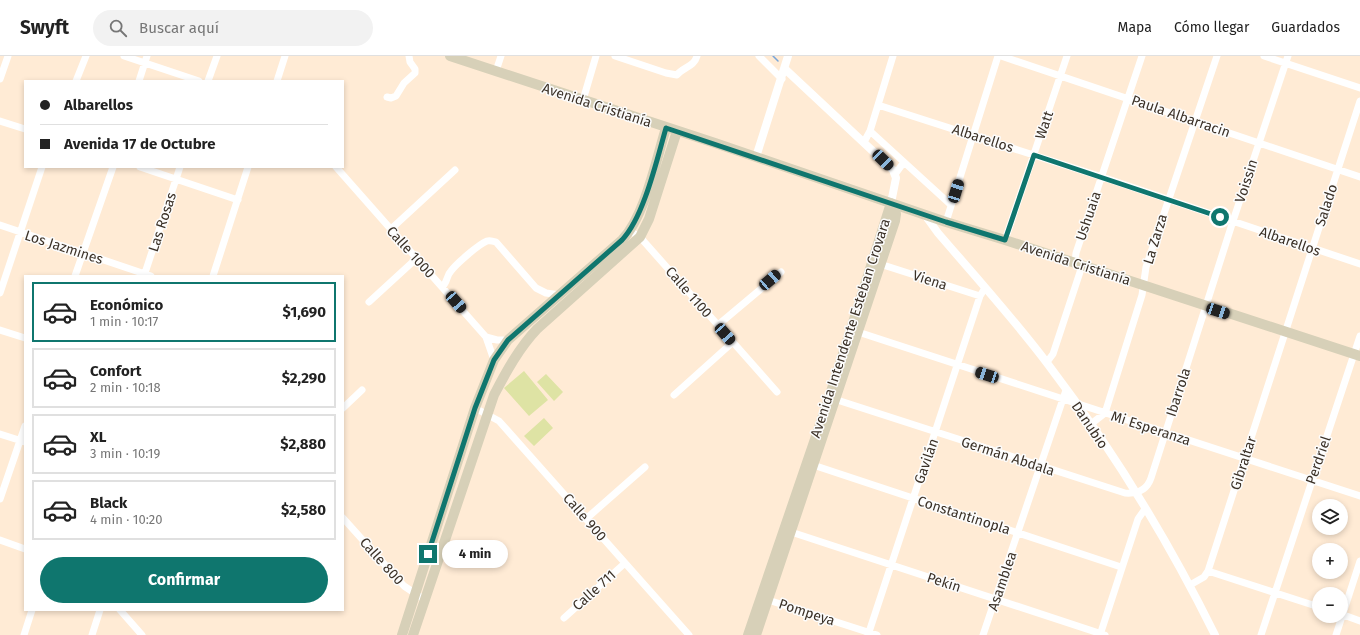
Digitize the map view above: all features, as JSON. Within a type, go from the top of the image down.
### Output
[{"type":"main road","name":"Avenida Cristianía","points":[[450,56],[756,157],[944,222],[1005,240],[1205,307],[1357,355]]},
{"type":"main road","points":[[402,635],[475,408],[494,360],[508,340],[630,231],[639,215],[666,128]]},
{"type":"main road","points":[[413,635],[494,395],[529,336],[640,237],[649,218],[677,131]]},
{"type":"main road","name":"Avenida Intendente Esteban Crovara","points":[[854,330],[880,264],[896,214],[891,203]]},
{"type":"main road","name":"Avenida Intendente Esteban Crovara","points":[[748,635],[764,598],[832,398],[854,330],[891,203]]},
{"type":"main road","name":"Avenida Intendente Esteban Crovara","points":[[756,635],[764,598]]},
{"type":"street","points":[[0,79],[8,56]]},
{"type":"street","points":[[76,80],[86,56]]},
{"type":"street","points":[[124,56],[146,60],[197,80]]},
{"type":"street","points":[[208,80],[217,56]]},
{"type":"street","points":[[277,80],[285,56]]},
{"type":"street","points":[[387,97],[391,98],[396,96],[404,83],[415,73],[415,69],[410,62],[409,56]]},
{"type":"street","points":[[496,71],[501,56]]},
{"type":"street","points":[[583,100],[596,56]]},
{"type":"street","points":[[615,56],[666,73],[677,75],[682,69],[693,64],[697,56]]},
{"type":"street","points":[[759,56],[782,79]]},
{"type":"street","points":[[756,157],[782,79],[787,56]]},
{"type":"street","points":[[864,142],[870,131],[893,56]]},
{"type":"street","points":[[938,233],[938,228],[944,222],[951,205],[998,56]]},
{"type":"street","name":"Paula Albarracin","points":[[1001,56],[1259,142],[1360,178]]},
{"type":"street","name":"Watt","points":[[1005,240],[1067,56]]},
{"type":"street","name":"Ushuaia","points":[[1078,264],[1076,253],[1142,56]]},
{"type":"street","name":"La Zarza","points":[[1143,286],[1144,276],[1167,200],[1217,56]]},
{"type":"street","points":[[1264,56],[1287,59],[1360,88]]},
{"type":"street","name":"Voissin","points":[[1205,307],[1287,59]]},
{"type":"street","points":[[139,80],[146,60]]},
{"type":"street","points":[[785,69],[896,173]]},
{"type":"street","name":"Salado","points":[[1285,332],[1360,101]]},
{"type":"street","name":"Albarellos","points":[[878,105],[1102,177],[1360,264]]},
{"type":"street","points":[[0,121],[24,129]]},
{"type":"street","points":[[870,131],[951,205]]},
{"type":"street","points":[[891,203],[896,173],[904,162]]},
{"type":"street","points":[[0,293],[42,168]]},
{"type":"street","points":[[75,275],[113,168]]},
{"type":"street","points":[[143,168],[238,200]]},
{"type":"street","name":"Las Rosas","points":[[147,275],[180,168]]},
{"type":"street","points":[[213,275],[248,168]]},
{"type":"street","name":"Calle 1000","points":[[337,168],[486,336],[494,360]]},
{"type":"street","points":[[391,229],[455,170]]},
{"type":"street","name":"Danubio","points":[[925,215],[938,233],[1047,362],[1091,424],[1136,493],[1190,585],[1215,635]]},
{"type":"street","name":"Los Jazmines","points":[[0,225],[147,275]]},
{"type":"street","name":"Calle 1100","points":[[630,231],[640,237],[777,392]]},
{"type":"street","points":[[442,286],[446,284],[449,273],[453,269],[479,246],[490,241],[496,242],[536,288],[546,293],[560,295]]},
{"type":"street","points":[[369,302],[417,258]]},
{"type":"street","name":"Viena","points":[[880,264],[980,296]]},
{"type":"street","points":[[1047,362],[1053,354],[1078,264]]},
{"type":"street","points":[[718,326],[781,272]]},
{"type":"street","points":[[1091,424],[1105,413],[1142,295],[1143,286]]},
{"type":"street","name":"Gavilán","points":[[868,634],[980,296],[986,288]]},
{"type":"street","name":"Ibarrola","points":[[1136,493],[1142,491],[1149,483],[1205,307]]},
{"type":"street","points":[[521,328],[529,336]]},
{"type":"street","points":[[0,330],[24,338]]},
{"type":"street","name":"Mi Esperanza","points":[[854,330],[957,366],[1360,496]]},
{"type":"street","name":"Gibraltar","points":[[1208,571],[1285,332]]},
{"type":"street","points":[[486,336],[498,340],[508,340]]},
{"type":"street","name":"Perdriel","points":[[1260,635],[1311,481],[1357,355],[1360,336]]},
{"type":"street","points":[[674,395],[732,342]]},
{"type":"street","points":[[344,407],[362,390]]},
{"type":"street","name":"Asamblea","points":[[983,635],[1066,390]]},
{"type":"street","name":"Germán Abdala","points":[[832,398],[1125,493],[1136,493]]},
{"type":"street","name":"Calle 900","points":[[475,408],[499,421],[689,634]]},
{"type":"street","points":[[0,434],[23,441],[0,499]]},
{"type":"street","name":"Constantinopla","points":[[810,464],[1121,567]]},
{"type":"street","points":[[587,518],[646,467]]},
{"type":"street","points":[[1102,634],[1121,567],[1138,519],[1145,510]]},
{"type":"street","name":"Calle 800","points":[[344,519],[404,586],[425,600]]},
{"type":"street","name":"Pekín","points":[[787,531],[1102,634]]},
{"type":"street","points":[[0,540],[24,549]]},
{"type":"street","points":[[1348,597],[1360,561]]},
{"type":"street","name":"Calle 711","points":[[564,618],[625,563]]},
{"type":"street","points":[[1190,585],[1200,580],[1208,571],[1312,605]]},
{"type":"street","name":"Pompeya","points":[[764,598],[868,634],[877,635]]},
{"type":"street","points":[[24,635],[32,611]]},
{"type":"street","points":[[92,635],[100,611]]},
{"type":"street","points":[[121,611],[142,635]]},
{"type":"street","points":[[1348,617],[1360,621]]},
{"type":"street","points":[[1336,635],[1340,623]]},
{"type":"green space","points":[[524,371],[548,400],[529,416],[504,388]]},
{"type":"green space","points":[[546,374],[563,392],[554,401],[537,382]]},
{"type":"green space","points":[[544,418],[553,428],[534,446],[524,436]]},
{"type":"waterway","points":[[773,56],[778,61]]},
{"type":"route","points":[[428,554],[475,408],[497,354],[508,340],[564,292],[630,231],[639,215],[666,128],[715,143],[946,222],[1005,240],[1034,155],[1220,217]]}]
